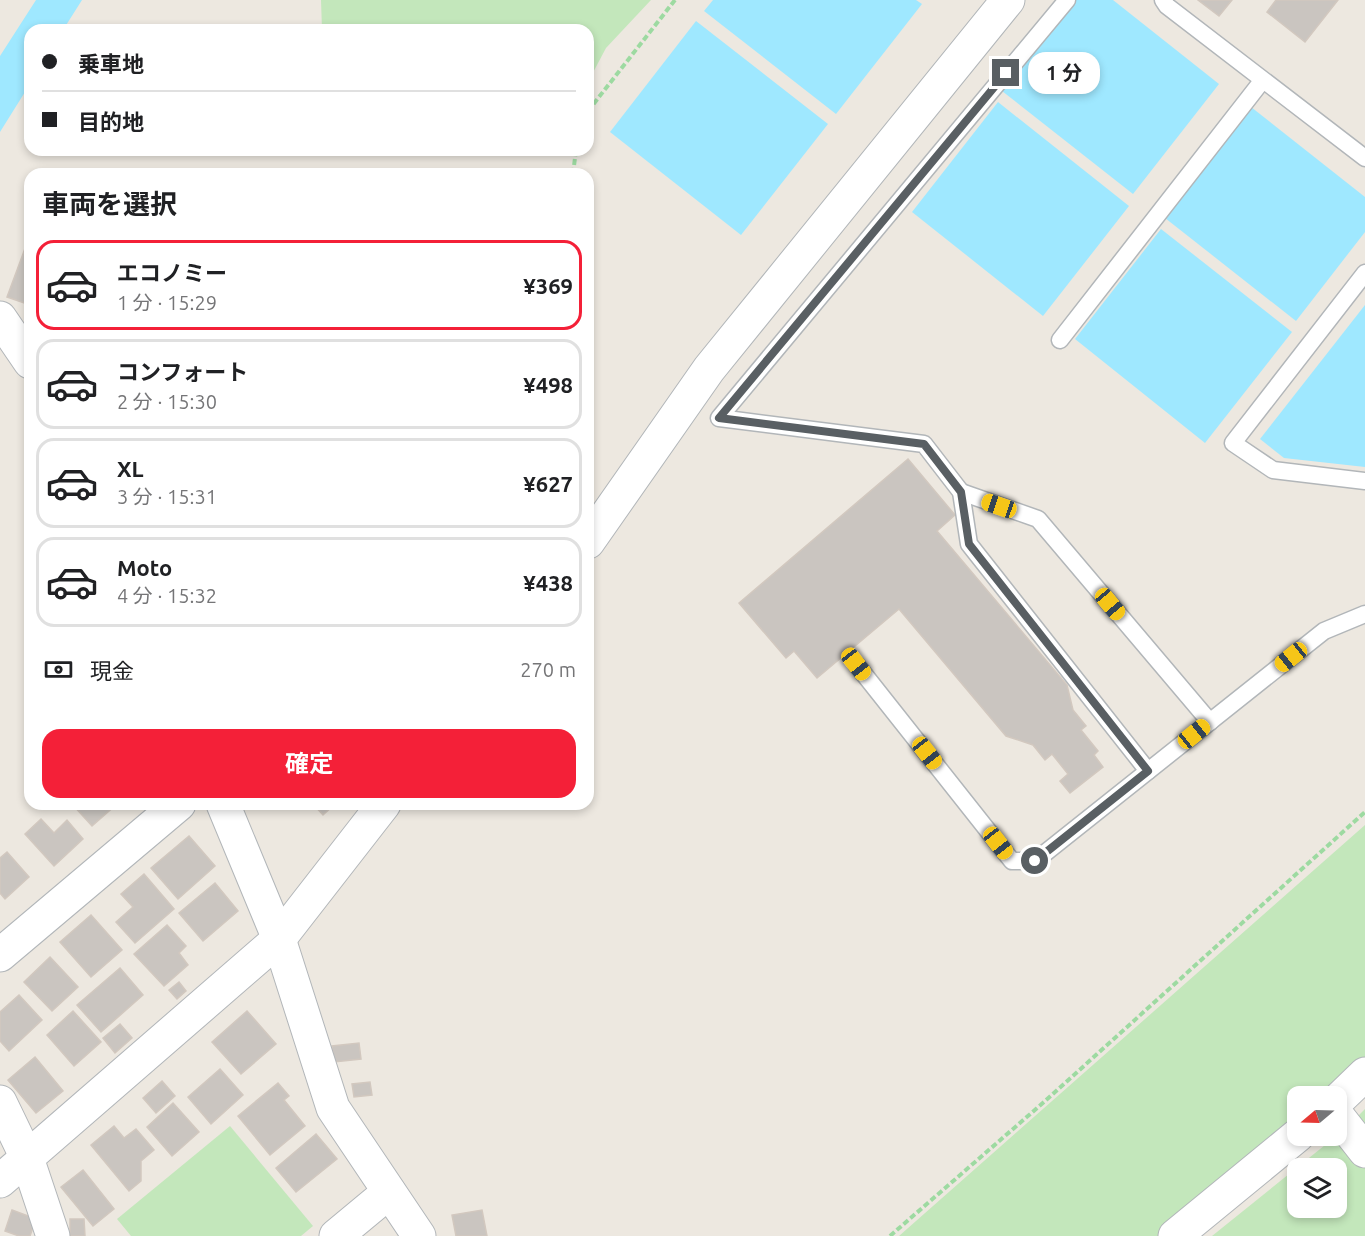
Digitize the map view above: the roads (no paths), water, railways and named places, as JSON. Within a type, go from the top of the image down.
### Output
[{"type":"street","points":[[594,533],[709,369],[1008,0]]},
{"type":"street","points":[[0,318],[24,353]]},
{"type":"street","points":[[0,955],[172,810]]},
{"type":"street","points":[[225,810],[279,939],[333,1108],[418,1236]]},
{"type":"street","points":[[0,1181],[279,939],[379,810]]},
{"type":"street","points":[[1347,1091],[1365,1074]]},
{"type":"street","points":[[0,1102],[27,1158],[53,1236]]},
{"type":"street","points":[[1347,1128],[1365,1150]]},
{"type":"street","points":[[1175,1236],[1287,1144]]},
{"type":"street","points":[[336,1236],[389,1192]]},
{"type":"lane","points":[[1067,0],[719,418],[924,444],[961,492],[969,544],[1148,771]]},
{"type":"lane","points":[[1163,0],[1167,6],[1262,81],[1365,158]]},
{"type":"lane","points":[[1060,340],[1262,81]]},
{"type":"lane","points":[[1365,273],[1233,442],[1273,470],[1365,481]]},
{"type":"lane","points":[[961,492],[1038,519],[1210,722]]},
{"type":"lane","points":[[856,664],[1012,861],[1035,861],[1324,631],[1365,614]]},
{"type":"water","points":[[36,0],[82,0],[67,24],[24,24],[24,94],[0,132],[0,56]]},
{"type":"water","points":[[713,0],[916,0],[922,4],[836,114],[704,11]]},
{"type":"water","points":[[1073,0],[1113,0],[1219,84],[1133,194],[1002,91]]},
{"type":"water","points":[[696,21],[828,124],[741,235],[610,132]]},
{"type":"water","points":[[998,102],[1129,206],[1043,316],[912,212]]},
{"type":"water","points":[[1251,107],[1365,197],[1365,232],[1296,321],[1165,218]]},
{"type":"water","points":[[1161,229],[1292,332],[1205,443],[1075,339]]},
{"type":"water","points":[[1365,305],[1365,467],[1284,458],[1260,439]]}]
